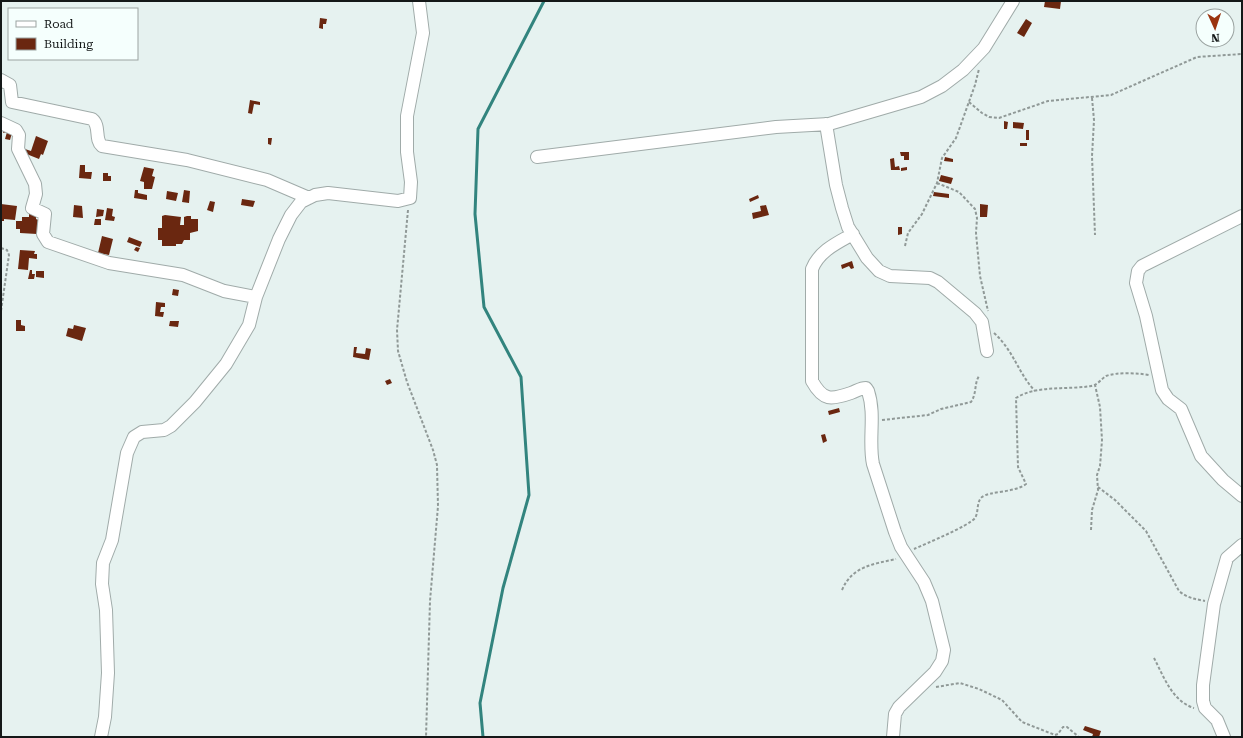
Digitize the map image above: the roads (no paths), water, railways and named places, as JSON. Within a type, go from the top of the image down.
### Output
[{"type":"street","points":[[102,737],[108,674],[106,610],[102,584],[103,563],[112,540],[116,524],[127,453],[137,434],[164,430],[195,402],[236,350],[252,318],[256,297],[279,239],[290,215],[301,202],[315,195],[328,193],[398,201],[410,198],[411,182],[407,152],[407,116],[423,33],[419,1]]},
{"type":"street","points":[[537,157],[776,127],[826,124],[921,97],[942,86],[964,70],[984,48],[1013,1]]},
{"type":"street","points":[[1,80],[10,85],[6,92],[15,104],[92,119],[97,125],[99,141],[102,146],[187,160],[267,180],[309,198]]},
{"type":"street","points":[[1,122],[16,130],[19,135],[18,149],[35,184],[36,194],[32,208],[45,214],[43,234],[48,242],[109,263],[183,275],[224,291],[256,297]]},
{"type":"street","points":[[826,124],[836,185],[848,227],[867,258],[879,271],[899,278],[930,278],[975,314],[985,318],[987,351]]},
{"type":"street","points":[[1242,216],[1147,263],[1138,271],[1136,283],[1146,316],[1162,390],[1168,399],[1181,408],[1201,456],[1223,480],[1242,496]]},
{"type":"street","points":[[853,234],[828,248],[818,257],[812,269],[812,382],[821,396],[834,398],[852,393],[861,388],[866,388],[871,399],[871,454],[873,464],[895,532],[906,555],[924,582],[932,601],[944,650],[942,661],[935,672],[899,707],[895,714],[893,737]]},
{"type":"street","points":[[1224,737],[1217,720],[1208,712],[1203,701],[1203,685],[1214,604],[1227,558],[1242,545]]},
{"type":"waterway","points":[[483,737],[480,703],[503,588],[529,495],[521,377],[484,307],[475,214],[478,129],[544,1]]}]
